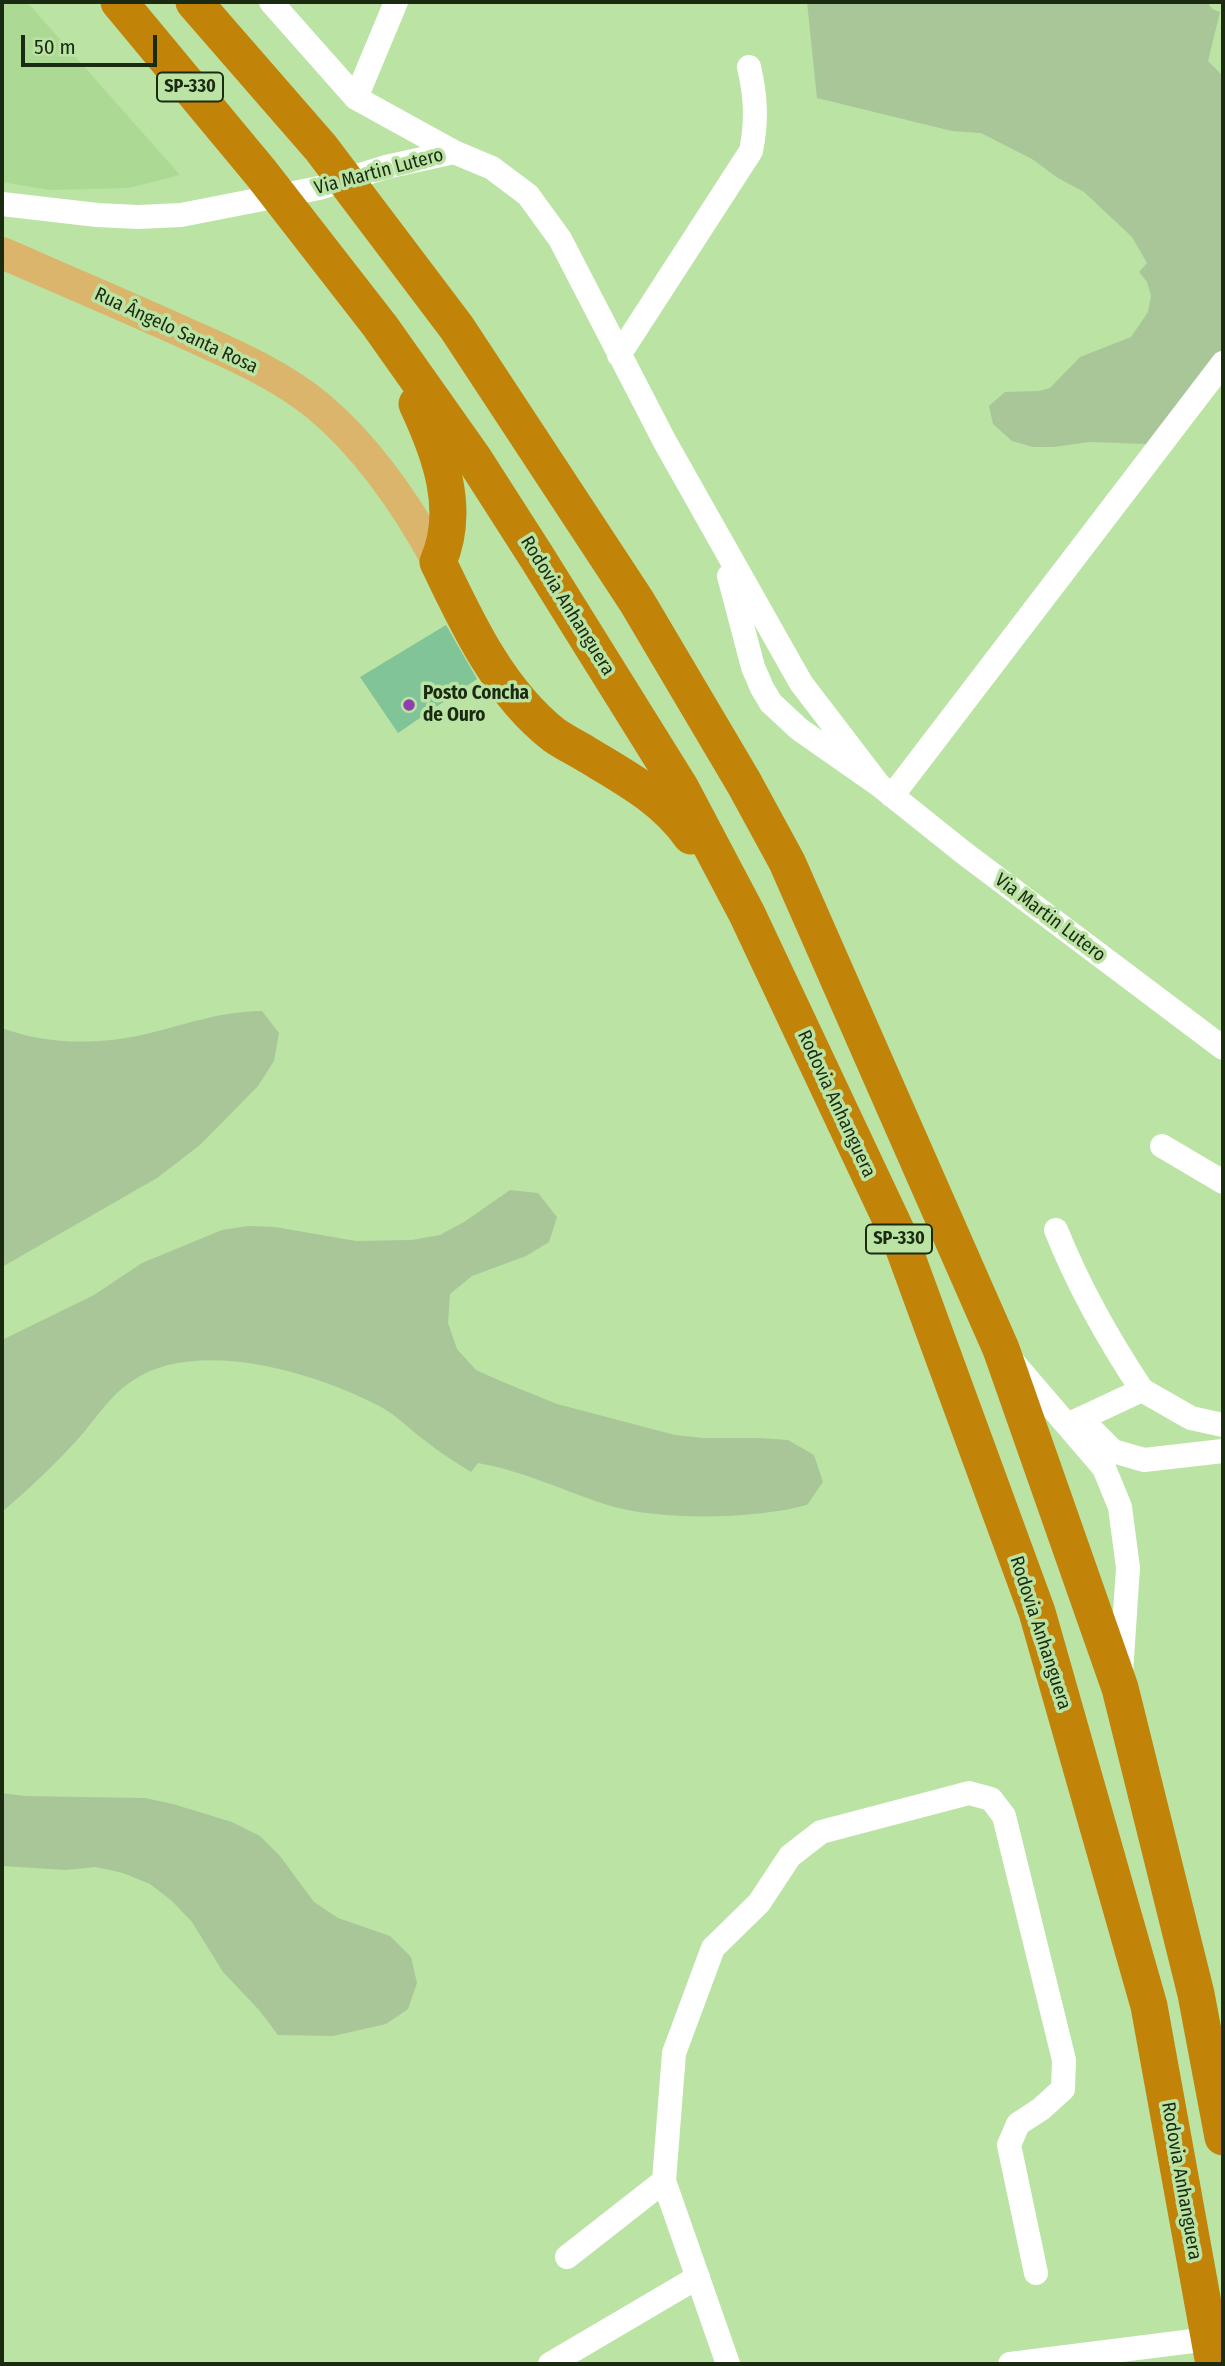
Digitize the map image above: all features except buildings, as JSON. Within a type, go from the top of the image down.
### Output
[{"type":"highway","name":"Rodovia Anhanguera","points":[[119,2],[307,232],[380,326],[474,459],[673,776],[747,914],[901,1241],[1037,1612],[1149,2006],[1211,2352]]},
{"type":"highway","name":"SP-330","points":[[194,2],[320,148],[457,328],[615,568],[744,783],[786,862],[1001,1349],[1120,1688],[1196,1994],[1223,2137]]},
{"type":"highway","points":[[380,326],[433,438],[448,503],[449,526],[438,562],[469,627],[523,706],[555,736],[649,791],[679,819],[747,914]]},
{"type":"main road","name":"Rua Ângelo Santa Rosa","points":[[2,253],[249,362],[317,405],[342,428],[388,484],[413,517],[438,562]]},
{"type":"street","points":[[271,2],[356,98],[454,152]]},
{"type":"street","points":[[356,98],[396,2]]},
{"type":"street","points":[[619,355],[751,151],[756,126],[756,99],[749,67]]},
{"type":"street","name":"Via Martin Lutero","points":[[2,204],[97,215],[181,215],[319,188],[386,167],[454,152],[492,168],[528,195],[560,239],[619,355],[798,677],[886,791]]},
{"type":"street","points":[[886,791],[1223,363]]},
{"type":"street","name":"Via Martin Lutero","points":[[716,532],[753,667],[766,696],[819,744],[886,791],[1223,1048]]},
{"type":"street","points":[[766,696],[767,680],[775,674],[798,677]]},
{"type":"street","points":[[1162,1146],[1223,1182]]},
{"type":"street","points":[[1056,1230],[1086,1297],[1110,1341],[1142,1390],[1191,1418],[1223,1424]]},
{"type":"street","points":[[1001,1349],[1074,1422],[1113,1451],[1144,1460],[1223,1451]]},
{"type":"street","points":[[1074,1422],[1142,1390]]},
{"type":"street","points":[[1074,1422],[1104,1468],[1120,1507],[1128,1568],[1120,1688]]},
{"type":"street","points":[[728,2364],[664,2181],[674,2053],[713,1948],[759,1903],[790,1856],[821,1832],[969,1793],[991,1799],[1004,1816],[1064,2060],[1063,2089],[1041,2109],[1018,2124],[1009,2146],[1036,2273]]},
{"type":"street","points":[[1176,1909],[1223,2038]]},
{"type":"street","points":[[567,2257],[664,2181]]},
{"type":"street","points":[[550,2364],[698,2277]]},
{"type":"street","points":[[1010,2364],[1211,2352]]},
{"type":"shaded area","points":[[2,2],[27,2],[180,175],[129,188],[50,190],[2,182]]},
{"type":"shaded area","points":[[807,2],[1207,2],[1212,9],[1220,12],[1208,61],[1223,76],[1223,366],[1147,444],[1089,442],[1033,447],[1012,441],[993,424],[989,406],[1005,392],[1050,388],[1080,357],[1131,337],[1148,312],[1151,296],[1147,282],[1139,272],[1147,263],[1132,237],[1084,192],[1058,178],[1032,159],[981,133],[952,131],[817,98]]},
{"type":"shaded area","points":[[262,1011],[279,1033],[274,1061],[258,1086],[200,1145],[157,1178],[2,1267],[2,1028],[37,1038],[73,1042],[110,1040],[216,1016]]},
{"type":"shaded area","points":[[510,1190],[538,1193],[557,1217],[549,1242],[526,1256],[472,1276],[450,1294],[448,1323],[457,1349],[476,1370],[557,1404],[675,1435],[788,1440],[814,1455],[823,1482],[807,1505],[736,1515],[656,1514],[611,1506],[529,1476],[478,1463],[471,1472],[437,1450],[387,1411],[355,1394],[291,1372],[222,1360],[189,1361],[158,1368],[132,1381],[110,1401],[60,1458],[2,1512],[2,1340],[94,1295],[142,1263],[222,1230],[248,1226],[275,1227],[356,1241],[412,1240],[440,1235]]},
{"type":"shaded area","points":[[2,1793],[24,1796],[145,1798],[232,1822],[260,1836],[280,1856],[314,1902],[338,1918],[390,1936],[411,1957],[417,1983],[408,2009],[386,2024],[333,2036],[278,2035],[259,2010],[223,1972],[192,1922],[172,1901],[150,1884],[123,1873],[96,1867],[66,1870],[2,1866]]},
{"type":"place","name":"Posto Concha de Ouro","points":[[409,705]]}]
